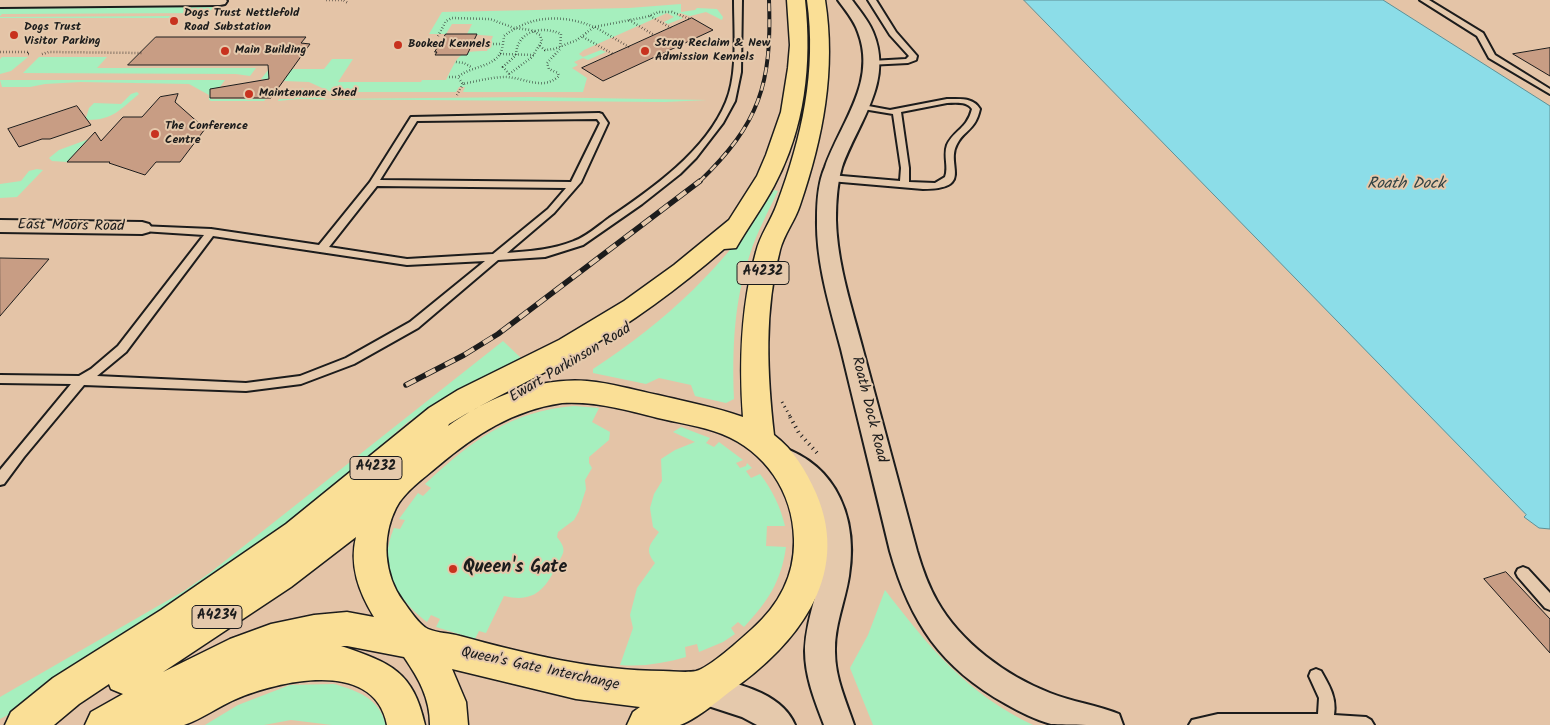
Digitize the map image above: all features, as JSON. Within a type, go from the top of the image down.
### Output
[{"type":"main road","name":"Ewart Parkinson Road","points":[[486,414],[610,344],[660,308],[720,252],[768,177],[791,112],[799,52],[796,0]]},
{"type":"main road","name":"A4232","points":[[769,447],[752,363],[754,327],[758,298],[771,241],[785,213],[815,114],[822,57],[816,0]]},
{"type":"main road","name":"A4232","points":[[24,725],[66,691],[174,622],[281,546],[340,499],[424,427],[468,398],[569,347],[608,324],[661,288],[737,226]]},
{"type":"main road","points":[[450,725],[446,697],[434,670],[415,642],[381,600],[370,567],[371,540],[385,496],[422,462],[486,414],[542,395],[563,392],[599,392],[715,420],[742,429],[769,447],[800,487],[806,505],[811,544],[805,582],[788,614],[764,644],[646,725]]},
{"type":"main road","name":"A4234","points":[[41,725],[169,649],[280,576],[385,496]]},
{"type":"main road","name":"A4234","points":[[104,725],[173,686],[242,651],[271,641],[314,632],[347,629],[415,642]]},
{"type":"main road","name":"Queen's Gate Interchange","points":[[415,642],[483,660],[592,684],[626,688],[701,689]]},
{"type":"main road","points":[[145,725],[170,715],[205,694],[264,671],[294,663],[330,663],[360,670],[384,682],[398,698],[406,725]]},
{"type":"street","name":"Roath Dock Road","points":[[845,0],[867,35],[871,78],[863,107],[836,161],[830,178],[827,203],[827,231],[831,262],[870,422],[911,573],[936,625],[959,650],[984,672],[1012,690],[1062,713],[1108,725]]},
{"type":"street","points":[[0,3],[220,1]]},
{"type":"street","name":"East Moors Road","points":[[0,226],[142,228]]},
{"type":"street","points":[[769,447],[796,466],[820,487],[830,505],[838,557],[836,578],[821,628],[820,661],[822,677],[840,725]]},
{"type":"street","points":[[701,689],[764,711],[780,725]]},
{"type":"lane","points":[[142,228],[211,232],[407,262],[545,254],[580,243],[658,188],[693,156],[719,123],[731,101],[737,72],[738,0]]},
{"type":"lane","points":[[871,62],[908,61],[913,58],[872,0]]},
{"type":"lane","points":[[1424,0],[1480,35],[1492,56],[1550,92]]},
{"type":"lane","points":[[830,178],[904,186],[937,186],[946,182],[952,171],[949,154],[951,146],[972,126],[976,109],[972,104],[957,101],[897,112],[863,107]]},
{"type":"lane","points":[[897,112],[905,168],[904,186]]},
{"type":"lane","points":[[0,379],[81,380],[246,387],[301,380],[350,361],[414,325],[551,211],[578,180],[604,123],[599,116],[414,119],[374,183],[321,250]]},
{"type":"lane","points":[[374,183],[574,185]]},
{"type":"lane","points":[[0,480],[81,380],[96,372],[122,349],[211,232]]},
{"type":"lane","points":[[1523,574],[1550,603]]},
{"type":"lane","points":[[1316,676],[1328,699],[1328,712],[1323,722]]},
{"type":"lane","points":[[1197,725],[1218,722],[1323,722],[1366,725]]},
{"type":"path","points":[[326,0],[343,0],[348,3]]},
{"type":"path","points":[[540,46],[549,50],[560,47],[583,37],[594,27],[668,11],[690,19]]},
{"type":"path","points":[[650,16],[671,28]]},
{"type":"path","points":[[438,36],[446,21],[452,18],[490,18],[514,28],[559,32],[562,39],[560,49],[547,63],[549,68],[559,74],[554,81],[536,84],[506,77],[463,84]]},
{"type":"path","points":[[500,54],[504,36],[514,28],[534,20],[556,18],[582,22],[629,47]]},
{"type":"path","points":[[628,20],[654,35]]},
{"type":"path","points":[[506,77],[526,63],[540,46],[541,37],[534,31]]},
{"type":"path","points":[[509,74],[503,67],[515,53],[515,46],[518,41],[534,31]]},
{"type":"path","points":[[583,37],[613,54]]},
{"type":"path","points":[[490,44],[502,44]]},
{"type":"path","points":[[0,52],[29,52],[27,54],[31,54]]},
{"type":"path","points":[[42,54],[49,52],[143,53]]},
{"type":"path","points":[[449,77],[458,77],[471,67],[489,63],[500,54],[534,55]]},
{"type":"path","points":[[456,62],[464,63],[471,67]]},
{"type":"path","points":[[458,77],[463,84]]},
{"type":"path","points":[[458,95],[463,84]]},
{"type":"path","points":[[780,394],[788,416],[799,433],[823,460]]},
{"type":"green space","points":[[681,4],[681,12],[697,8],[717,9],[723,17],[722,20],[706,12],[690,16],[680,13],[677,15],[683,18],[668,24],[664,22],[674,17],[667,13],[584,50],[579,54],[583,57],[601,50],[606,52],[588,60],[583,58],[574,62],[578,65],[572,68],[587,78],[583,92],[463,92],[465,87],[459,87],[456,92],[331,92],[309,82],[284,81],[288,74],[271,74],[267,80],[261,79],[269,69],[324,69],[332,59],[353,59],[338,82],[421,82],[422,80],[446,80],[460,56],[470,52],[487,51],[493,36],[467,34],[472,24],[452,24],[446,34],[429,34],[442,12],[629,8]]},
{"type":"green space","points":[[216,5],[208,13],[2,14],[0,16],[0,6]]},
{"type":"green space","points":[[171,16],[169,18],[0,18],[0,17]]},
{"type":"green space","points":[[2,57],[28,57],[11,71],[0,74],[0,59]]},
{"type":"green space","points":[[39,57],[107,57],[97,68],[256,68],[250,76],[236,74],[23,73]]},
{"type":"green space","points":[[0,80],[225,80],[211,99],[266,99],[264,101],[211,101],[209,100],[209,95],[189,84],[81,82],[45,84],[30,87],[2,87]]},
{"type":"green space","points":[[302,88],[315,96],[327,99],[530,97],[707,100],[665,102],[298,99],[278,101],[279,99],[294,99]]},
{"type":"green space","points":[[137,92],[139,94],[116,113],[104,118],[87,120],[89,108],[94,103],[121,104],[131,94]]},
{"type":"green space","points":[[89,139],[67,162],[52,161],[49,158],[59,150]]},
{"type":"green space","points":[[43,170],[17,197],[0,198],[0,184],[21,181],[29,171]]},
{"type":"green space","points":[[774,190],[778,191],[753,246],[740,289],[735,325],[734,399],[726,403],[695,396],[691,385],[659,378],[646,384],[593,373],[593,369],[645,332],[693,290],[736,243]]},
{"type":"green space","points":[[503,341],[521,358],[458,389],[408,422],[301,515],[30,704],[0,719],[0,697],[184,591],[211,572]]},
{"type":"green space","points":[[574,406],[599,408],[592,422],[610,432],[609,440],[589,457],[589,463],[592,468],[585,480],[586,489],[579,511],[574,520],[558,532],[557,537],[563,552],[553,574],[543,588],[531,596],[514,598],[504,596],[486,633],[479,631],[475,639],[436,627],[440,619],[431,615],[427,622],[406,602],[392,580],[387,556],[394,528],[400,529],[405,520],[399,519],[418,493],[423,496],[431,488],[425,484],[458,455],[492,431],[530,414]]},
{"type":"green space","points":[[681,427],[710,438],[706,443],[714,447],[719,442],[743,460],[736,463],[740,468],[746,466],[747,463],[752,468],[746,471],[751,478],[760,474],[769,486],[776,499],[785,526],[767,526],[766,546],[786,547],[781,571],[767,599],[760,608],[744,627],[738,622],[731,628],[735,634],[723,642],[699,652],[697,644],[685,647],[686,657],[670,661],[645,665],[620,665],[633,628],[630,615],[637,588],[655,563],[649,550],[659,532],[653,527],[650,508],[654,494],[662,481],[661,459],[675,450],[695,442],[673,432]]},
{"type":"green space","points":[[885,590],[950,667],[988,699],[1009,713],[1033,725],[873,725],[850,668],[868,635]]},
{"type":"green space","points":[[334,684],[359,693],[373,702],[383,716],[386,725],[332,725],[291,720],[264,725],[205,725],[238,705],[290,685]]},
{"type":"water","name":"Roath Dock","points":[[1024,0],[1383,0],[1550,106],[1550,529],[1539,528],[1524,517],[1526,515]]},
{"type":"building","name":"Stray Reclaim & New Admission Kennels","points":[[692,18],[713,30],[603,81],[582,68]]},
{"type":"building","points":[[446,34],[477,34],[467,55],[435,55]]},
{"type":"building","name":"Main Building","points":[[156,37],[306,37],[301,43],[310,44],[271,98],[210,98],[210,89],[269,79],[268,65],[128,65]]},
{"type":"building","points":[[1550,48],[1550,76],[1513,54]]},
{"type":"building","name":"The Conference Centre","points":[[178,94],[175,102],[201,125],[197,129],[205,129],[180,162],[156,162],[145,175],[110,162],[67,162],[95,132],[101,141],[123,117],[142,117],[160,97]]},
{"type":"building","points":[[77,106],[91,125],[19,147],[8,129]]},
{"type":"building","points":[[0,258],[49,259],[0,316]]},
{"type":"building","points":[[1506,572],[1550,619],[1550,653],[1484,579]]},
{"type":"railway","points":[[700,181],[720,161],[736,140],[749,121],[758,100],[768,56],[769,0]]},
{"type":"railway","points":[[406,385],[464,355],[498,334],[700,181]]},
{"type":"place","name":"Dogs Trust Nettlefold Road Substation","points":[[174,21]]},
{"type":"place","name":"Dogs Trust Visitor Parking","points":[[14,35]]},
{"type":"place","name":"Booked Kennels","points":[[398,45]]},
{"type":"place","name":"Main Building","points":[[225,51]]},
{"type":"place","name":"Stray Reclaim & New Admission Kennels","points":[[645,51]]},
{"type":"place","name":"Maintenance Shed","points":[[249,94]]},
{"type":"place","name":"The Conference Centre","points":[[155,134]]},
{"type":"place","name":"Queen's Gate","points":[[453,569]]}]
